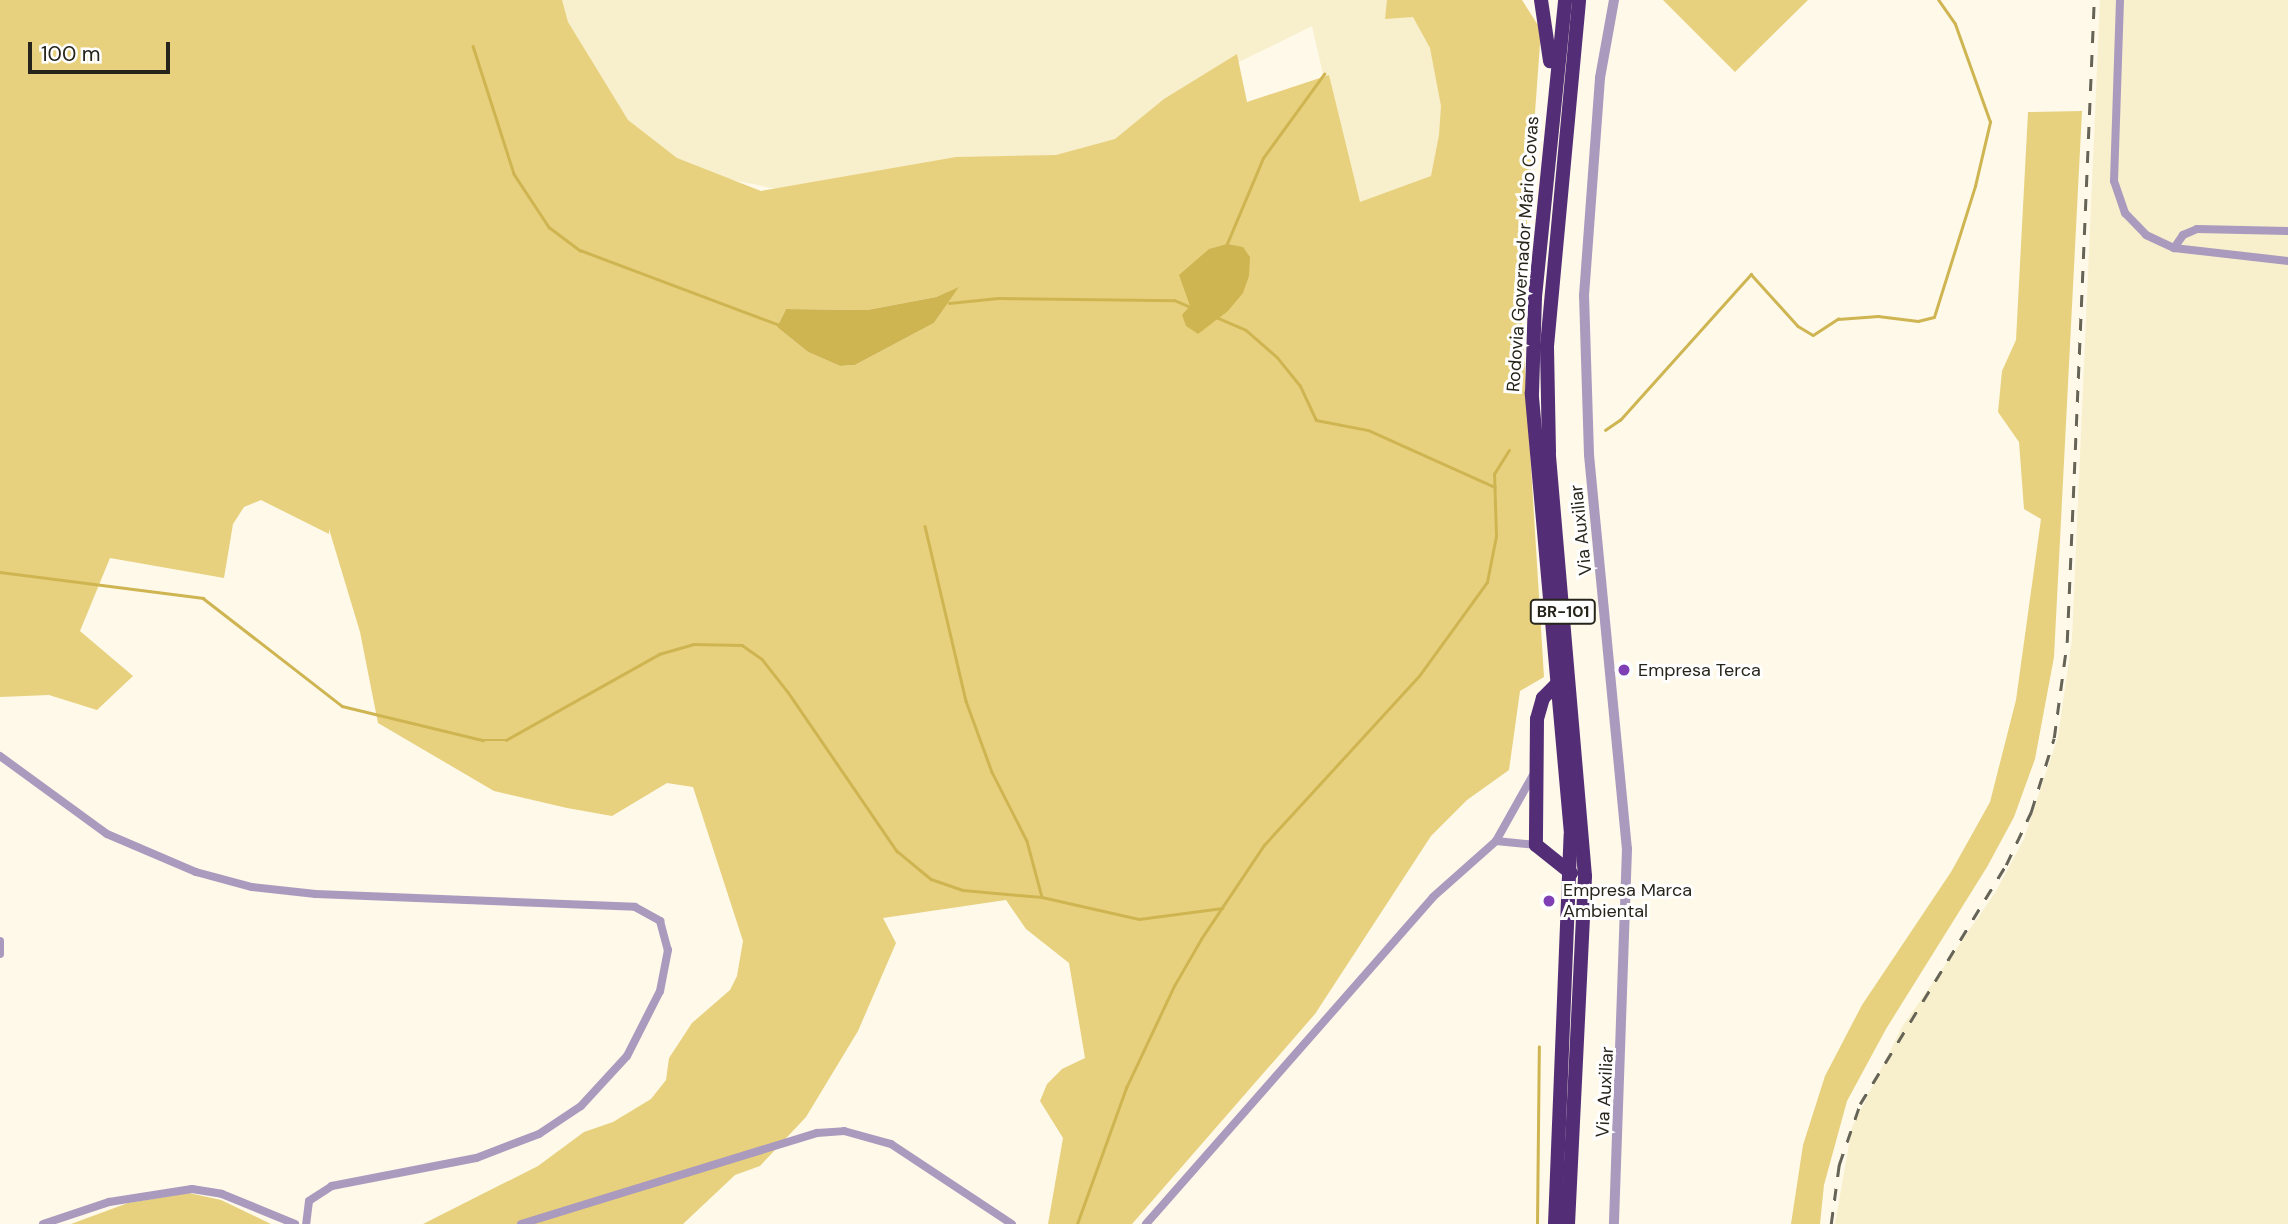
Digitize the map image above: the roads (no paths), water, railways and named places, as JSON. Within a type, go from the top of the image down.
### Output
[{"type":"highway","points":[[1541,0],[1548,36],[1552,104]]},
{"type":"highway","name":"Rodovia Governador Mário Covas","points":[[1555,1224],[1571,873],[1532,393],[1552,104],[1565,0]]},
{"type":"highway","name":"Rodovia Governador Mário Covas","points":[[1568,1224],[1585,876],[1549,452],[1546,346],[1579,0]]},
{"type":"highway","points":[[1557,684],[1544,698],[1537,719],[1536,845],[1571,873]]},
{"type":"street","name":"Via Auxiliar","points":[[1614,0],[1600,78],[1584,295],[1589,455],[1627,849],[1614,1224]]},
{"type":"street","points":[[2120,0],[2115,189],[2138,228],[2174,248],[2288,261]]},
{"type":"street","points":[[2174,248],[2183,235],[2197,229],[2288,231]]},
{"type":"street","points":[[0,757],[107,834],[146,855],[252,887],[316,894],[635,907],[660,921],[668,950],[660,991],[627,1056],[581,1106],[539,1134],[476,1158],[324,1189],[309,1201],[306,1224]]},
{"type":"street","points":[[1146,1224],[1424,906],[1496,841],[1535,771]]},
{"type":"street","points":[[1496,841],[1536,845]]},
{"type":"street","points":[[0,941],[0,954]]},
{"type":"street","points":[[521,1224],[817,1133],[844,1131],[891,1144],[1012,1224]]},
{"type":"street","points":[[43,1224],[109,1202],[192,1189],[222,1194],[296,1224]]},
{"type":"waterway","points":[[1605,430],[1620,420],[1751,274],[1798,326],[1813,335],[1838,319],[1878,316],[1918,321],[1934,317],[1975,186],[1990,122],[1955,24],[1938,0]]},
{"type":"waterway","points":[[473,46],[514,174],[549,227],[580,250],[780,325]]},
{"type":"waterway","points":[[1226,246],[1263,158],[1324,74]]},
{"type":"waterway","points":[[949,303],[998,298],[1174,300],[1193,308]]},
{"type":"waterway","points":[[1218,318],[1246,330],[1277,357],[1300,385],[1316,420],[1368,430],[1495,487]]},
{"type":"waterway","points":[[1077,1224],[1126,1088],[1174,986],[1201,939],[1264,845],[1419,676],[1487,582],[1496,536],[1494,474],[1509,450]]},
{"type":"waterway","points":[[925,526],[966,701],[992,772],[1027,841],[1042,897]]},
{"type":"waterway","points":[[0,572],[203,598],[342,706],[483,740],[506,740],[659,654],[693,644],[742,645],[762,659],[788,692],[897,851],[931,879],[963,890],[1042,897],[1139,919],[1222,908]]},
{"type":"waterway","points":[[1537,1224],[1539,1047]]},
{"type":"railway","points":[[1831,1224],[1839,1165],[1860,1104],[2006,865],[2031,812],[2054,738],[2067,642],[2094,0]]},
{"type":"place","name":"Empresa Terca","points":[[1624,670]]},
{"type":"place","name":"Empresa Marca Ambiental","points":[[1549,901]]}]
